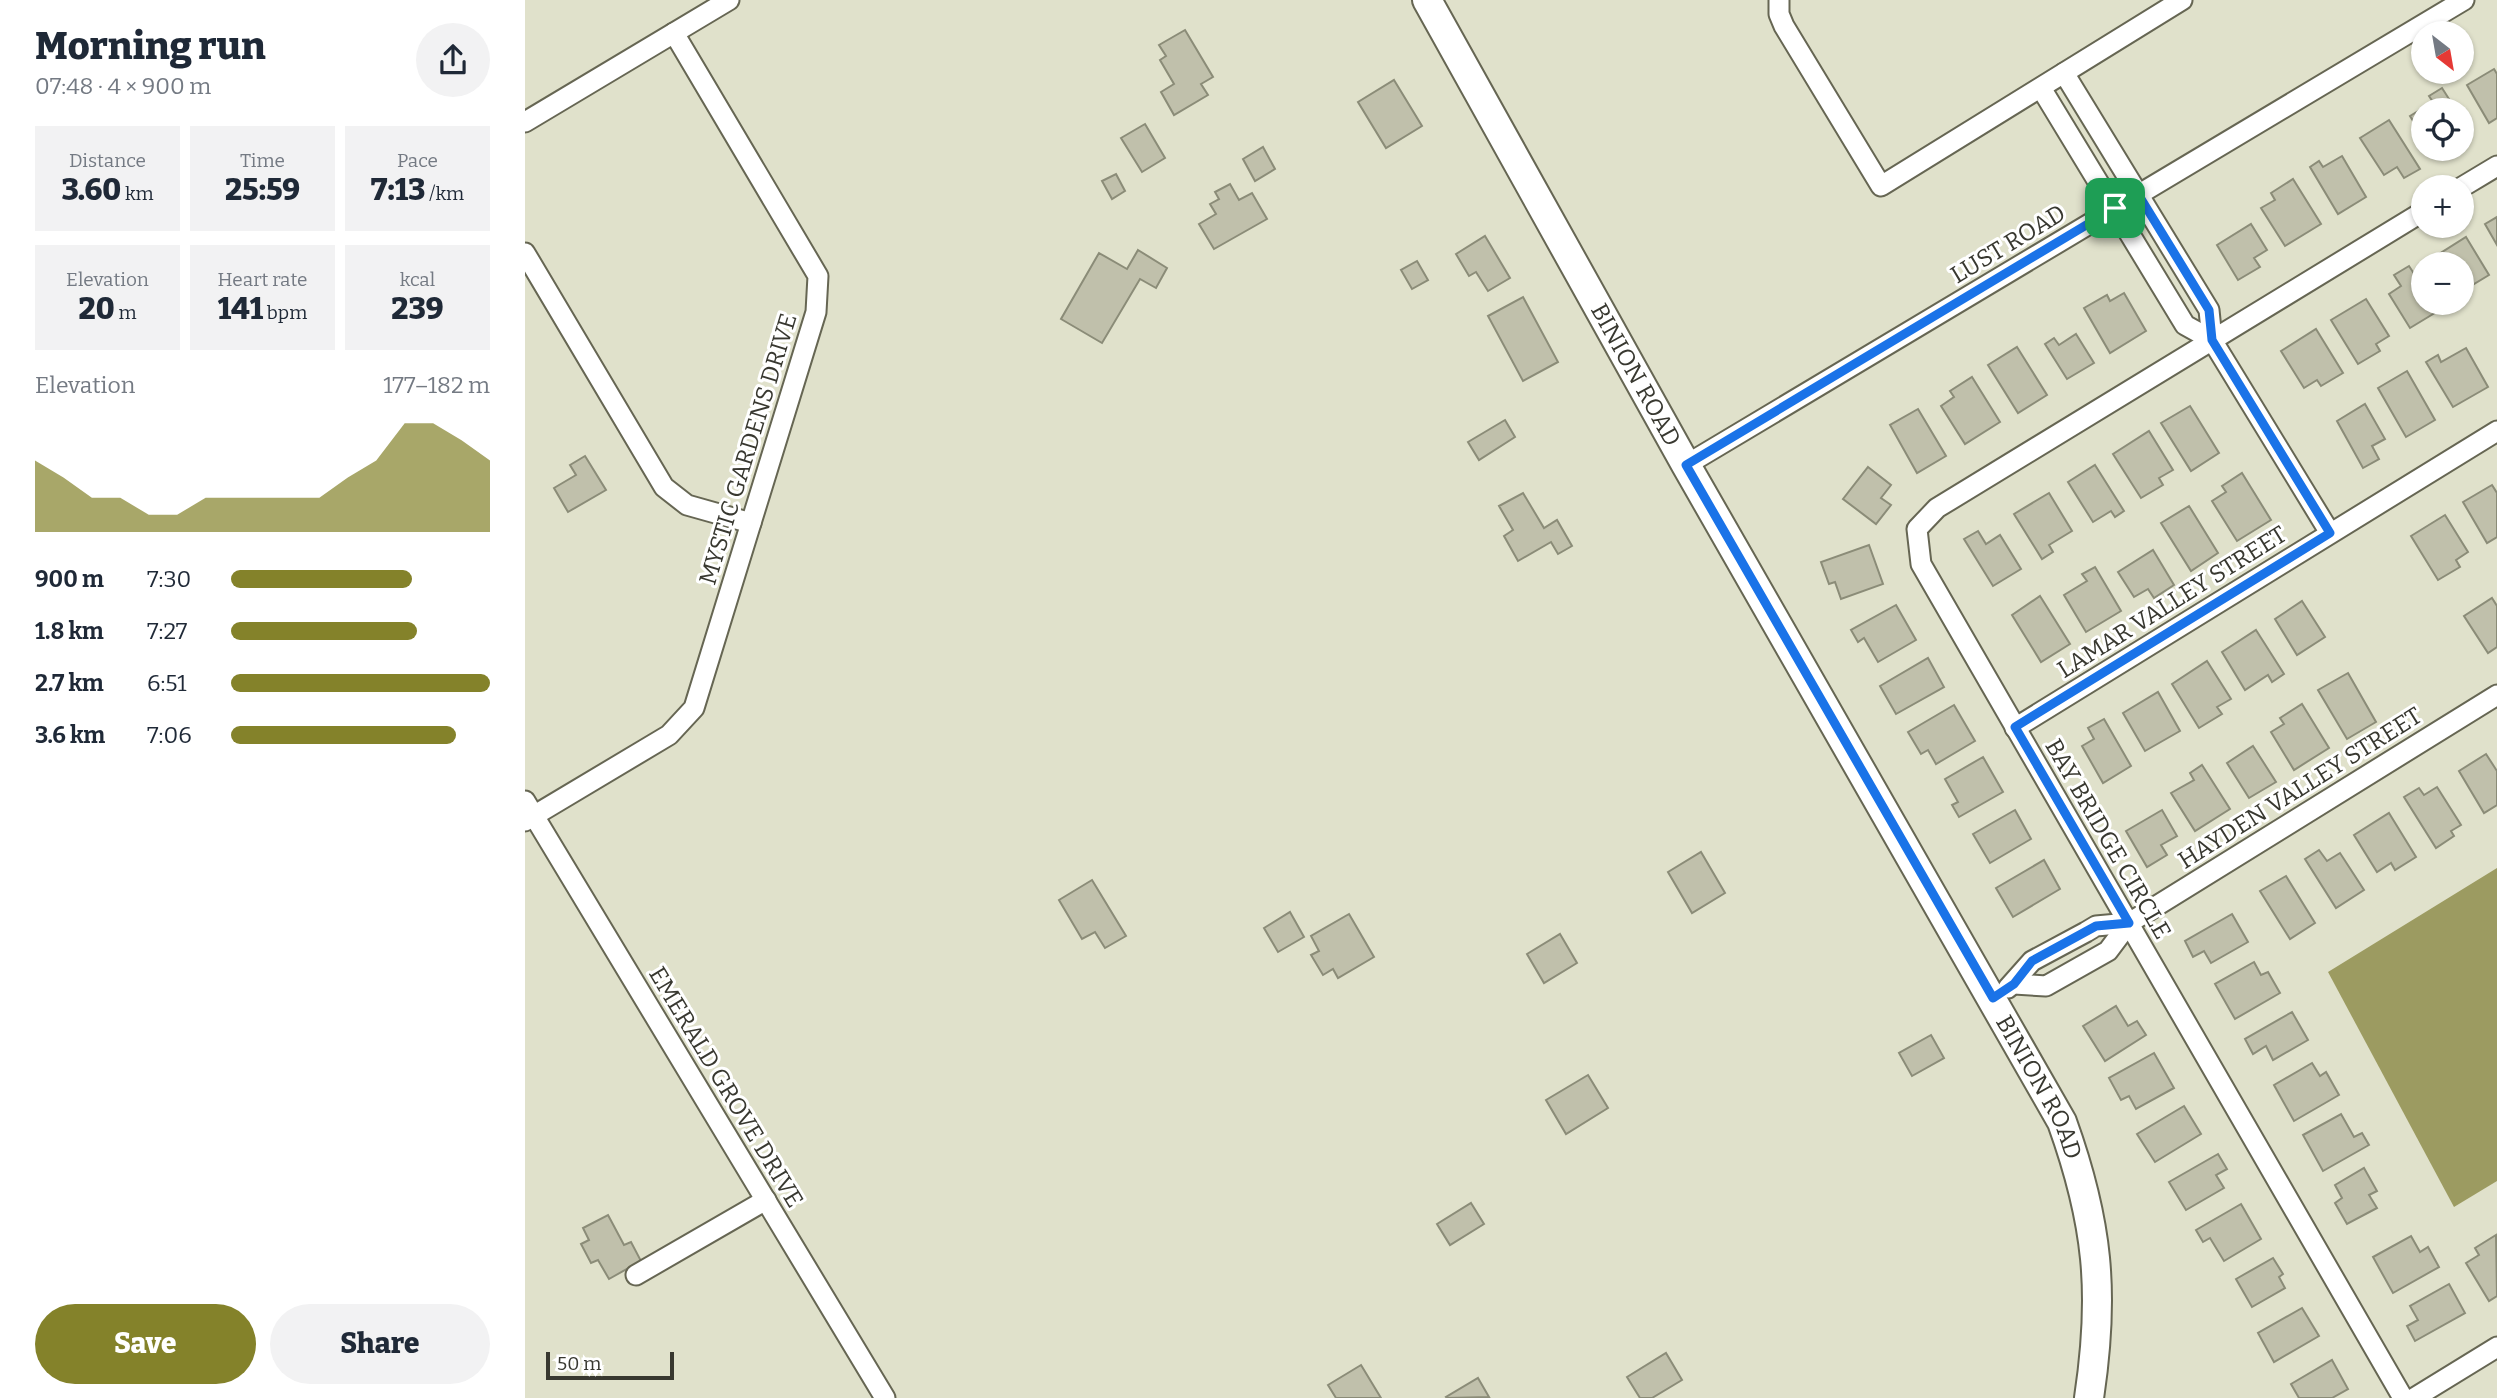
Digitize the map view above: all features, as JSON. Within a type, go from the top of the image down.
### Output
[{"type":"main road","name":"BINION ROAD","points":[[1427,0],[1686,465],[2003,991],[2062,1122],[2083,1181],[2097,1249],[2099,1311],[2089,1398]]},
{"type":"street","points":[[525,122],[729,0]]},
{"type":"street","points":[[1779,0],[1779,14],[1784,26],[1881,186],[2182,0]]},
{"type":"street","name":"LUST ROAD","points":[[1686,465],[2465,0]]},
{"type":"street","name":"MYSTIC GARDENS DRIVE","points":[[528,813],[669,735],[694,708],[816,312],[818,276],[674,33]]},
{"type":"street","points":[[2064,73],[2209,310],[2212,340],[2330,533]]},
{"type":"street","points":[[2041,88],[2185,325],[2212,340]]},
{"type":"street","points":[[2474,180],[2497,166]]},
{"type":"street","name":"BAY BRIDGE CIRCLE","points":[[2403,1398],[1921,564],[1917,529],[1937,508],[2411,219]]},
{"type":"street","points":[[525,253],[664,487],[687,505],[751,523]]},
{"type":"street","name":"LAMAR VALLEY STREET","points":[[2015,727],[2497,431]]},
{"type":"street","name":"HAYDEN VALLEY STREET","points":[[2003,991],[2046,986],[2108,951],[2129,923],[2497,695]]},
{"type":"street","name":"EMERALD GROVE DRIVE","points":[[528,813],[885,1398]]},
{"type":"street","name":"HAYDEN VALLEY STREET","points":[[2003,991],[2032,961],[2096,926],[2129,923]]},
{"type":"street","points":[[635,1275],[766,1200]]},
{"type":"street","points":[[2414,1398],[2497,1347]]},
{"type":"shaded area","points":[[2497,868],[2497,1181],[2454,1207],[2328,972]]},
{"type":"building","points":[[1185,30],[1213,77],[1201,84],[1208,95],[1174,115],[1161,92],[1174,84],[1160,60],[1166,56],[1159,45]]},
{"type":"building","points":[[2494,69],[2497,74],[2497,118],[2489,123],[2467,85],[2475,84],[2475,80]]},
{"type":"building","points":[[1394,80],[1422,126],[1386,148],[1358,102]]},
{"type":"building","points":[[2442,88],[2448,98],[2430,98],[2429,96]]},
{"type":"building","points":[[2389,120],[2411,155],[2411,161],[2415,161],[2420,169],[2404,178],[2397,167],[2384,175],[2360,138]]},
{"type":"building","points":[[1145,124],[1165,158],[1142,172],[1121,138]]},
{"type":"building","points":[[1263,147],[1275,169],[1255,181],[1243,159]]},
{"type":"building","points":[[2342,156],[2366,197],[2338,214],[2310,167],[2319,161],[2323,167]]},
{"type":"building","points":[[1116,174],[1125,191],[1112,199],[1102,181]]},
{"type":"building","points":[[2293,179],[2321,224],[2285,246],[2261,208],[2275,200],[2271,193]]},
{"type":"building","points":[[1230,184],[1239,200],[1252,193],[1267,219],[1214,249],[1199,224],[1216,214],[1210,204],[1219,199],[1215,192]]},
{"type":"building","points":[[2497,217],[2497,245],[2485,224]]},
{"type":"building","points":[[2251,224],[2267,250],[2254,258],[2260,267],[2238,280],[2217,245]]},
{"type":"building","points":[[1485,236],[1510,278],[1488,291],[1476,272],[1469,276],[1456,254]]},
{"type":"building","points":[[2467,238],[2489,275],[2474,284],[2474,252],[2442,252]]},
{"type":"building","points":[[1138,250],[1167,268],[1156,288],[1140,279],[1102,343],[1061,319],[1099,253],[1127,269]]},
{"type":"building","points":[[1417,261],[1428,280],[1412,289],[1401,270]]},
{"type":"building","points":[[2409,266],[2411,315],[2431,315],[2410,328],[2389,294],[2401,286],[2394,275]]},
{"type":"building","points":[[2124,293],[2146,331],[2110,353],[2084,308],[2107,295],[2110,301]]},
{"type":"building","points":[[1523,297],[1558,362],[1523,381],[1488,316]]},
{"type":"building","points":[[2366,299],[2389,336],[2376,344],[2380,351],[2358,364],[2331,320]]},
{"type":"building","points":[[2316,329],[2343,373],[2321,386],[2317,380],[2304,388],[2281,351]]},
{"type":"building","points":[[2076,334],[2094,363],[2067,379],[2045,344],[2054,338],[2059,345]]},
{"type":"building","points":[[2017,347],[2047,395],[2018,413],[1988,365]]},
{"type":"building","points":[[2466,348],[2488,387],[2453,407],[2426,362],[2438,355],[2441,362]]},
{"type":"building","points":[[2407,371],[2435,420],[2406,437],[2378,388]]},
{"type":"building","points":[[1972,377],[2000,422],[1965,444],[1941,406],[1954,397],[1950,391]]},
{"type":"building","points":[[2365,404],[2385,439],[2372,446],[2379,459],[2363,468],[2337,421]]},
{"type":"building","points":[[2190,406],[2219,453],[2191,471],[2161,423]]},
{"type":"building","points":[[1918,409],[1946,456],[1917,473],[1890,425]]},
{"type":"building","points":[[1505,420],[1515,437],[1479,460],[1468,442]]},
{"type":"building","points":[[2149,431],[2173,470],[2159,478],[2163,485],[2141,498],[2113,454]]},
{"type":"building","points":[[585,456],[606,490],[568,512],[554,488],[576,475],[570,465]]},
{"type":"building","points":[[2095,465],[2124,511],[2115,517],[2111,511],[2093,522],[2068,482]]},
{"type":"building","points":[[1868,467],[1891,485],[1881,498],[1891,505],[1876,524],[1843,499]]},
{"type":"building","points":[[2242,473],[2271,520],[2237,541],[2212,501],[2226,492],[2222,486]]},
{"type":"building","points":[[2492,485],[2497,493],[2497,537],[2487,543],[2463,502]]},
{"type":"building","points":[[1523,493],[1544,528],[1557,520],[1572,546],[1558,554],[1551,542],[1518,561],[1504,536],[1513,530],[1499,506]]},
{"type":"building","points":[[2049,493],[2072,531],[2049,545],[2053,552],[2042,559],[2014,514]]},
{"type":"building","points":[[2189,506],[2218,553],[2191,571],[2161,523]]},
{"type":"building","points":[[2445,515],[2468,552],[2456,560],[2460,567],[2438,580],[2411,536]]},
{"type":"building","points":[[1978,531],[1986,544],[2000,535],[2021,569],[1993,586],[1964,539]]},
{"type":"building","points":[[1869,545],[1883,584],[1841,599],[1835,582],[1829,584],[1821,562]]},
{"type":"building","points":[[2153,550],[2174,585],[2154,598],[2148,589],[2134,597],[2118,572]]},
{"type":"building","points":[[2095,567],[2121,611],[2086,632],[2064,595],[2087,581],[2082,574]]},
{"type":"building","points":[[2040,596],[2070,644],[2041,662],[2012,615]]},
{"type":"building","points":[[2492,598],[2497,606],[2497,647],[2488,653],[2464,616]]},
{"type":"building","points":[[2302,601],[2325,637],[2297,655],[2275,619]]},
{"type":"building","points":[[1896,605],[1916,640],[1878,662],[1864,638],[1858,642],[1851,630]]},
{"type":"building","points":[[2256,630],[2284,674],[2272,682],[2268,675],[2245,690],[2222,652]]},
{"type":"building","points":[[1928,658],[1944,687],[1896,714],[1880,686]]},
{"type":"building","points":[[2207,661],[2231,699],[2217,707],[2222,714],[2199,728],[2172,684]]},
{"type":"building","points":[[2348,673],[2376,722],[2347,739],[2318,690]]},
{"type":"building","points":[[2158,692],[2180,731],[2145,751],[2123,713]]},
{"type":"building","points":[[2302,704],[2329,748],[2294,770],[2271,732],[2284,724],[2280,718]]},
{"type":"building","points":[[1954,705],[1975,741],[1936,764],[1928,750],[1921,754],[1908,732]]},
{"type":"building","points":[[2104,719],[2131,766],[2103,783],[2082,746],[2094,739],[2088,728]]},
{"type":"building","points":[[2253,746],[2276,782],[2249,798],[2227,763]]},
{"type":"building","points":[[2486,754],[2497,771],[2497,805],[2484,813],[2459,771]]},
{"type":"building","points":[[1983,757],[2003,792],[1959,817],[1952,805],[1958,802],[1945,779]]},
{"type":"building","points":[[2202,765],[2230,809],[2195,831],[2171,793],[2194,780],[2190,773]]},
{"type":"building","points":[[2437,787],[2461,825],[2451,831],[2454,836],[2436,848],[2404,797],[2419,788],[2424,795]]},
{"type":"building","points":[[2015,810],[2031,839],[1990,863],[1973,834]]},
{"type":"building","points":[[2162,810],[2177,836],[2161,845],[2167,855],[2147,867],[2126,831]]},
{"type":"building","points":[[2389,813],[2416,857],[2395,870],[2391,863],[2377,872],[2354,835]]},
{"type":"building","points":[[2319,850],[2327,861],[2340,853],[2364,890],[2336,908],[2305,859]]},
{"type":"building","points":[[1701,852],[1725,893],[1692,913],[1668,872]]},
{"type":"building","points":[[2044,860],[2060,889],[2013,917],[1996,888]]},
{"type":"building","points":[[2286,876],[2315,923],[2290,939],[2260,891]]},
{"type":"building","points":[[1092,880],[1126,936],[1105,948],[1095,932],[1082,939],[1059,900]]},
{"type":"building","points":[[1290,912],[1304,937],[1278,952],[1264,928]]},
{"type":"building","points":[[1349,914],[1374,957],[1338,978],[1333,969],[1323,975],[1311,955],[1319,951],[1311,936]]},
{"type":"building","points":[[2232,914],[2248,942],[2211,963],[2204,951],[2193,957],[2185,941]]},
{"type":"building","points":[[1560,934],[1577,963],[1544,983],[1527,954]]},
{"type":"building","points":[[2254,962],[2261,975],[2268,972],[2280,993],[2235,1019],[2215,984]]},
{"type":"building","points":[[2116,1006],[2128,1026],[2137,1021],[2146,1035],[2105,1061],[2083,1026]]},
{"type":"building","points":[[2292,1012],[2308,1040],[2273,1060],[2266,1046],[2253,1054],[2245,1039]]},
{"type":"building","points":[[1931,1035],[1944,1058],[1912,1076],[1899,1053]]},
{"type":"building","points":[[2154,1053],[2174,1088],[2136,1109],[2129,1096],[2121,1100],[2109,1078]]},
{"type":"building","points":[[2312,1063],[2320,1076],[2326,1072],[2339,1095],[2294,1121],[2274,1085]]},
{"type":"building","points":[[1588,1075],[1608,1108],[1566,1134],[1546,1100]]},
{"type":"building","points":[[2184,1106],[2201,1134],[2155,1162],[2137,1134]]},
{"type":"building","points":[[2341,1114],[2354,1137],[2362,1133],[2369,1145],[2323,1171],[2303,1135]]},
{"type":"building","points":[[2218,1154],[2227,1169],[2216,1175],[2224,1188],[2186,1210],[2169,1182]]},
{"type":"building","points":[[2364,1168],[2377,1191],[2369,1195],[2377,1208],[2347,1224],[2335,1203],[2342,1198],[2335,1185]]},
{"type":"building","points":[[1471,1203],[1484,1224],[1450,1245],[1437,1224]]},
{"type":"building","points":[[2241,1204],[2261,1239],[2224,1261],[2210,1238],[2203,1242],[2196,1230]]},
{"type":"building","points":[[608,1215],[624,1245],[631,1242],[641,1261],[609,1279],[598,1260],[591,1263],[581,1244],[589,1240],[583,1228]]},
{"type":"building","points":[[2496,1235],[2497,1296],[2489,1301],[2466,1263],[2479,1255],[2475,1248]]},
{"type":"building","points":[[2411,1236],[2420,1252],[2428,1247],[2439,1267],[2393,1293],[2373,1257]]},
{"type":"building","points":[[2273,1258],[2283,1274],[2279,1277],[2285,1288],[2252,1307],[2236,1279]]},
{"type":"building","points":[[2449,1284],[2465,1313],[2415,1341],[2407,1326],[2418,1320],[2410,1306]]},
{"type":"building","points":[[2302,1308],[2319,1336],[2274,1362],[2258,1333]]},
{"type":"building","points":[[1666,1353],[1682,1380],[1652,1398],[1640,1398],[1627,1377]]},
{"type":"building","points":[[2332,1360],[2348,1389],[2332,1398],[2299,1398],[2291,1384]]},
{"type":"building","points":[[1361,1365],[1381,1398],[1336,1398],[1328,1385]]},
{"type":"building","points":[[1478,1378],[1489,1397],[1446,1397]]},
{"type":"route","points":[[2138,194],[2209,310],[2212,340],[2330,533],[2015,727],[2129,923],[2096,926],[2032,961],[2014,984],[1993,998],[1686,465],[2115,208],[2138,194]]}]
